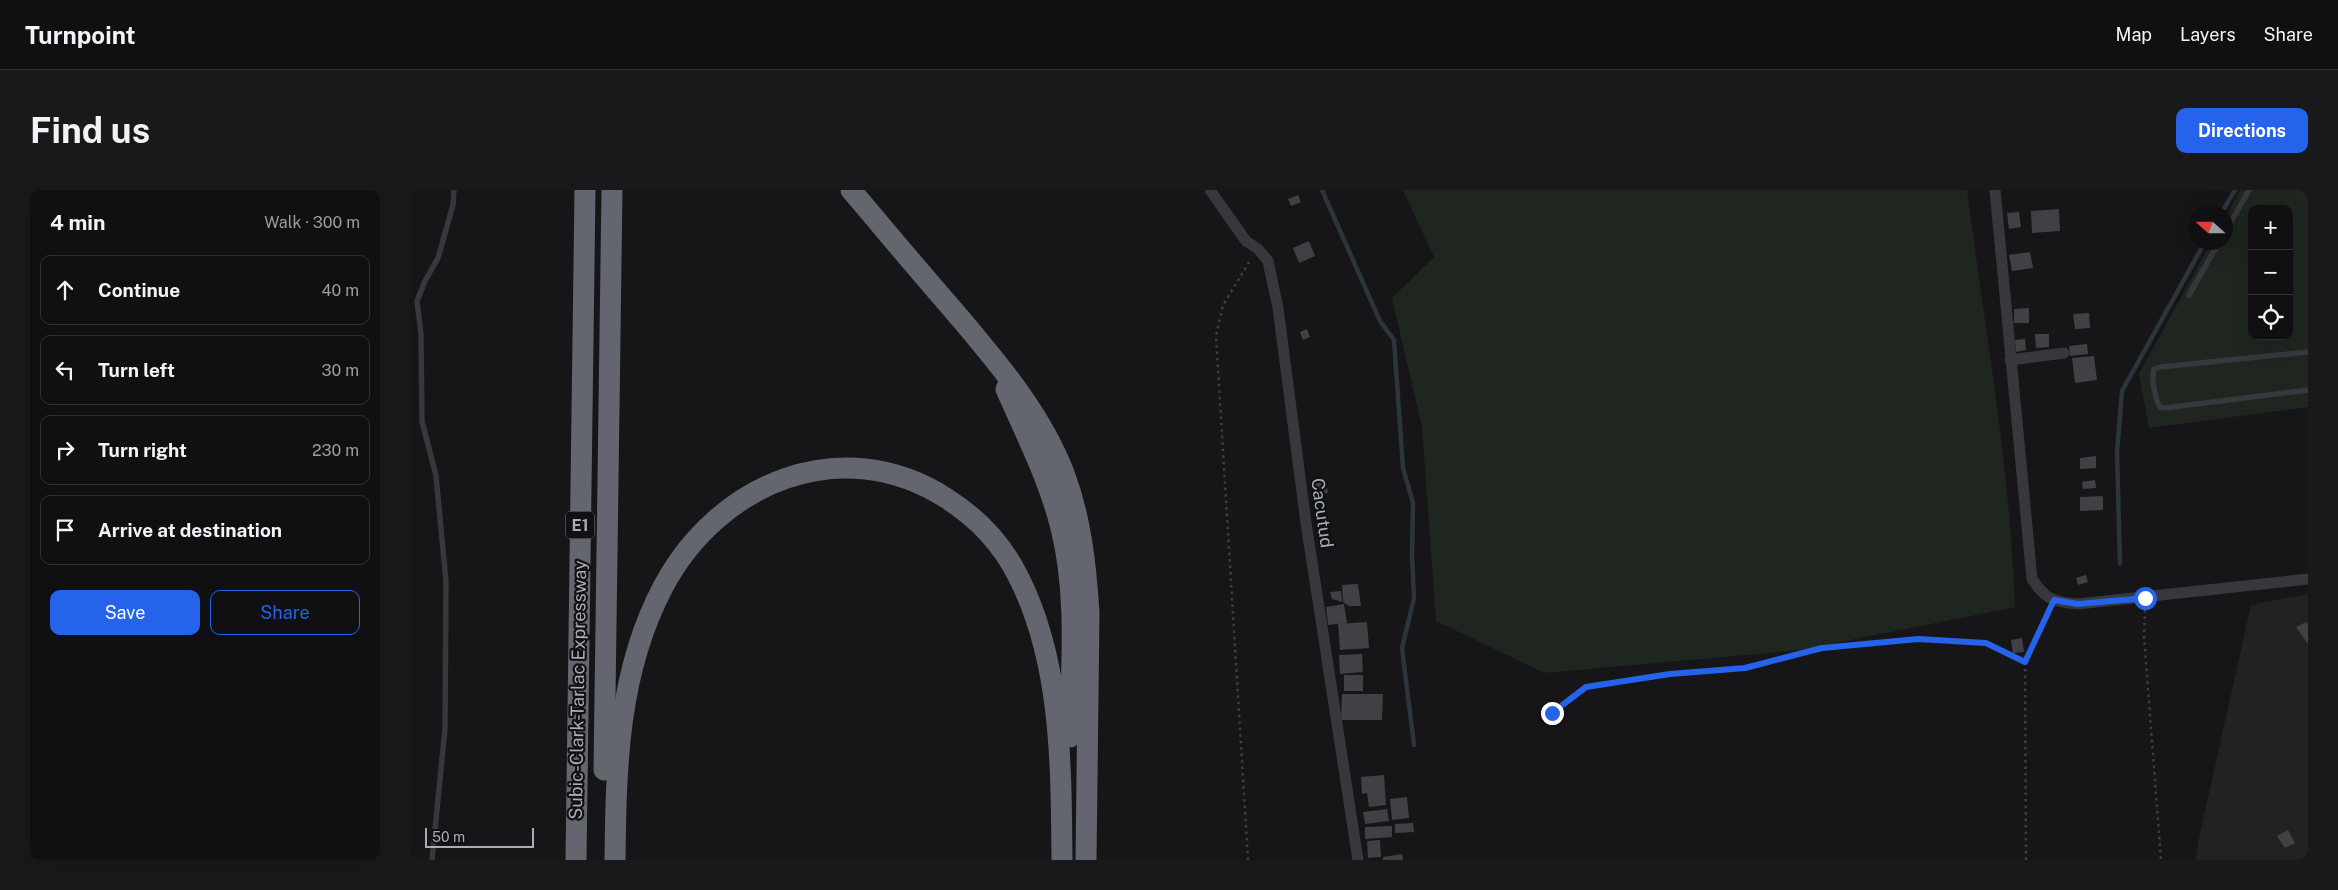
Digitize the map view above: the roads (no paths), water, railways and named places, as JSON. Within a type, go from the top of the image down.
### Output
[{"type":"highway","name":"Subic-Clark-Tarlac Expressway","points":[[576,860],[585,190]]},
{"type":"highway","name":"Subic-Clark-Tarlac Expressway","points":[[603,860],[612,190]]},
{"type":"highway","points":[[851,190],[991,355],[1030,407],[1053,446],[1072,496],[1079,524],[1087,577],[1089,613],[1086,860]]},
{"type":"highway","points":[[991,355],[1044,473],[1065,548],[1071,600],[1072,636],[1068,793],[1063,860]]},
{"type":"highway","points":[[615,860],[617,776],[626,693],[635,656],[646,623],[671,572],[702,531],[750,494],[768,485],[802,473],[851,468],[891,474],[908,479],[938,493],[955,504],[980,525],[1001,548],[1017,575],[1038,624],[1050,667],[1057,731],[1063,860]]},
{"type":"street","name":"Cacutud","points":[[1210,190],[1246,241],[1258,249],[1268,261],[1278,308],[1306,523],[1358,860]]},
{"type":"street","points":[[1995,190],[2032,579],[2042,594],[2054,600],[2078,604],[2308,579]]},
{"type":"street","points":[[2010,360],[2064,353]]},
{"type":"lane","points":[[432,860],[445,728],[446,581],[436,476],[422,421],[421,334],[417,301],[424,281],[438,258],[454,190]]},
{"type":"lane","points":[[2233,219],[2249,190]]},
{"type":"lane","points":[[2189,295],[2214,250]]},
{"type":"lane","points":[[2308,352],[2160,367],[2154,370],[2153,374],[2158,402],[2160,407],[2164,408],[2308,390]]},
{"type":"waterway","points":[[1322,190],[1380,321],[1394,340],[1403,468],[1413,503],[1412,556],[1414,598],[1402,648],[1414,745]]},
{"type":"waterway","points":[[2226,205],[2235,190]]},
{"type":"waterway","points":[[2120,563],[2117,452],[2122,391],[2201,250]]}]
